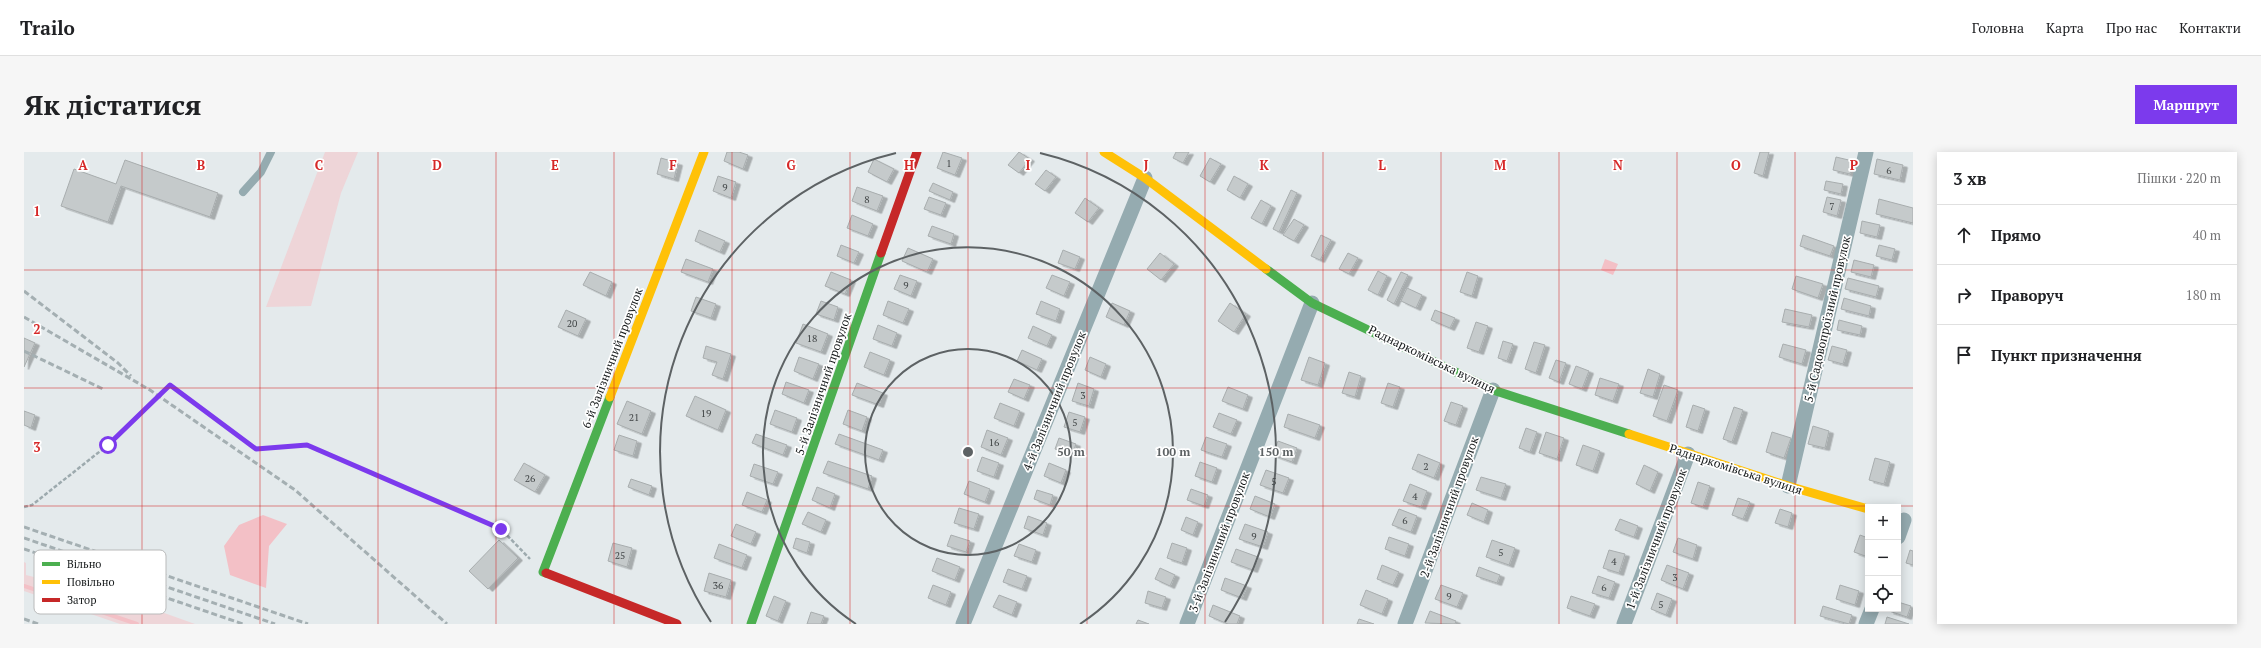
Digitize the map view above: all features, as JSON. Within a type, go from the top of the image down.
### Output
[{"type":"street","name":"6-й Залізничний провулок","points":[[543,572],[704,152]]},
{"type":"street","name":"5-й Залізничний провулок","points":[[751,624],[917,152]]},
{"type":"street","name":"Раднаркомівська вулиця","points":[[1104,152],[1145,178],[1312,303],[1493,390],[1788,486],[1865,508]]},
{"type":"street","name":"5-й Садовопроїзний провулок","points":[[1788,486],[1866,152]]},
{"type":"street","name":"4-й Залізничний провулок","points":[[964,624],[1145,178]]},
{"type":"street","name":"3-й Залізничний провулок","points":[[1187,624],[1312,303]]},
{"type":"street","name":"2-й Залізничний провулок","points":[[1406,624],[1493,390]]},
{"type":"street","name":"1-й Залізничний провулок","points":[[1624,624],[1688,454]]},
{"type":"street","points":[[1901,530],[1905,520]]},
{"type":"street","points":[[543,572],[677,624]]},
{"type":"street","points":[[1866,624],[1871,612]]},
{"type":"lane","points":[[243,192],[261,172],[271,152]]},
{"type":"path","points":[[24,507],[32,505],[108,445],[170,385],[256,449],[307,445],[501,529],[543,572]]},
{"type":"shaded area","points":[[325,152],[358,152],[341,193],[311,306],[266,307]]},
{"type":"shaded area","points":[[1605,259],[1618,264],[1613,275],[1601,270]]},
{"type":"shaded area","points":[[263,515],[287,524],[269,546],[266,588],[230,575],[224,546],[239,525]]},
{"type":"shaded area","points":[[24,562],[26,563],[26,575],[34,577],[34,594],[24,591]]},
{"type":"shaded area","points":[[91,614],[166,614],[195,624],[120,624]]},
{"type":"building","points":[[727,152],[739,152],[748,155],[743,169],[724,161]]},
{"type":"building","points":[[943,152],[962,158],[955,175],[937,168]]},
{"type":"building","points":[[1019,152],[1030,159],[1019,173],[1008,165]]},
{"type":"building","points":[[1176,152],[1189,152],[1183,163],[1173,158]]},
{"type":"building","points":[[1760,152],[1769,152],[1763,176],[1754,173]]},
{"type":"building","points":[[1836,157],[1853,161],[1850,174],[1833,170]]},
{"type":"building","points":[[661,158],[678,163],[674,179],[657,174]]},
{"type":"building","points":[[1210,158],[1221,164],[1210,182],[1200,176]]},
{"type":"building","points":[[874,159],[894,169],[887,182],[868,172]]},
{"type":"building","points":[[1877,159],[1903,165],[1900,180],[1874,174]]},
{"type":"building","points":[[125,160],[218,193],[210,217],[121,186],[108,222],[61,206],[74,169],[116,184]]},
{"type":"building","points":[[1046,170],[1056,177],[1045,191],[1035,184]]},
{"type":"building","points":[[718,176],[736,182],[731,198],[713,191]]},
{"type":"building","points":[[1234,176],[1248,184],[1240,198],[1227,190]]},
{"type":"building","points":[[1826,181],[1843,184],[1841,194],[1824,190]]},
{"type":"building","points":[[933,183],[953,192],[950,200],[929,191]]},
{"type":"building","points":[[857,187],[883,196],[877,211],[852,201]]},
{"type":"building","points":[[1291,190],[1297,193],[1279,232],[1273,229]]},
{"type":"building","points":[[929,197],[946,203],[941,215],[924,209]]},
{"type":"building","points":[[1827,197],[1841,200],[1837,216],[1823,212]]},
{"type":"building","points":[[1085,198],[1099,208],[1088,222],[1075,213]]},
{"type":"building","points":[[1879,199],[1913,208],[1913,223],[1876,214]]},
{"type":"building","points":[[1261,200],[1271,206],[1262,224],[1251,218]]},
{"type":"building","points":[[852,215],[873,224],[868,236],[847,228]]},
{"type":"building","points":[[1294,219],[1304,225],[1294,241],[1283,235]]},
{"type":"building","points":[[1862,221],[1880,225],[1877,237],[1860,233]]},
{"type":"building","points":[[932,226],[954,234],[951,244],[928,236]]},
{"type":"building","points":[[699,230],[725,241],[720,252],[695,241]]},
{"type":"building","points":[[1321,235],[1331,240],[1320,260],[1311,256]]},
{"type":"building","points":[[1803,235],[1834,246],[1830,256],[1800,246]]},
{"type":"building","points":[[841,245],[859,252],[854,263],[837,256]]},
{"type":"building","points":[[1879,245],[1895,249],[1892,260],[1876,256]]},
{"type":"building","points":[[908,248],[933,259],[927,272],[902,261]]},
{"type":"building","points":[[1063,250],[1080,257],[1075,269],[1058,263]]},
{"type":"building","points":[[1160,253],[1174,264],[1161,280],[1147,269]]},
{"type":"building","points":[[1348,253],[1358,258],[1349,274],[1339,269]]},
{"type":"building","points":[[686,259],[713,269],[708,282],[681,272]]},
{"type":"building","points":[[1854,260],[1874,265],[1871,277],[1851,272]]},
{"type":"building","points":[[1378,271],[1387,276],[1378,295],[1368,290]]},
{"type":"building","points":[[590,272],[612,282],[606,296],[583,285]]},
{"type":"building","points":[[831,272],[851,280],[845,294],[825,286]]},
{"type":"building","points":[[1401,272],[1408,275],[1394,304],[1387,300]]},
{"type":"building","points":[[1467,272],[1478,276],[1472,296],[1460,292]]},
{"type":"building","points":[[900,275],[917,281],[911,296],[894,289]]},
{"type":"building","points":[[1052,275],[1070,282],[1064,296],[1046,288]]},
{"type":"building","points":[[1796,276],[1823,284],[1818,298],[1792,289]]},
{"type":"building","points":[[1848,278],[1879,286],[1876,297],[1845,289]]},
{"type":"building","points":[[1407,288],[1422,295],[1416,308],[1401,301]]},
{"type":"building","points":[[696,297],[716,304],[711,318],[691,311]]},
{"type":"building","points":[[1844,298],[1871,306],[1869,316],[1841,309]]},
{"type":"building","points":[[821,301],[838,307],[834,320],[816,314]]},
{"type":"building","points":[[888,301],[909,309],[903,323],[883,315]]},
{"type":"building","points":[[1041,301],[1060,309],[1056,321],[1036,314]]},
{"type":"building","points":[[1112,303],[1130,311],[1124,325],[1106,317]]},
{"type":"building","points":[[1230,303],[1246,314],[1234,332],[1218,321]]},
{"type":"building","points":[[1785,309],[1812,315],[1809,327],[1782,322]]},
{"type":"building","points":[[566,310],[586,319],[578,336],[558,327]]},
{"type":"building","points":[[1435,310],[1455,318],[1450,328],[1431,320]]},
{"type":"building","points":[[1839,320],[1862,326],[1860,335],[1837,330]]},
{"type":"building","points":[[1476,322],[1488,326],[1479,352],[1467,348]]},
{"type":"building","points":[[803,324],[828,334],[821,352],[796,343]]},
{"type":"building","points":[[878,325],[897,333],[892,346],[873,339]]},
{"type":"building","points":[[1033,326],[1052,335],[1047,346],[1028,338]]},
{"type":"building","points":[[24,338],[35,343],[24,367]]},
{"type":"building","points":[[1503,341],[1513,344],[1507,361],[1498,358]]},
{"type":"building","points":[[1534,342],[1545,345],[1536,373],[1525,369]]},
{"type":"building","points":[[1783,344],[1806,350],[1802,364],[1779,357]]},
{"type":"building","points":[[706,346],[731,354],[723,379],[712,375],[717,362],[703,358]]},
{"type":"building","points":[[1832,346],[1847,350],[1843,364],[1828,360]]},
{"type":"building","points":[[1022,350],[1042,359],[1037,370],[1017,361]]},
{"type":"building","points":[[870,352],[890,360],[884,375],[864,367]]},
{"type":"building","points":[[799,357],[819,364],[813,379],[794,371]]},
{"type":"building","points":[[1090,357],[1106,364],[1101,377],[1085,370]]},
{"type":"building","points":[[1309,357],[1325,363],[1318,385],[1301,380]]},
{"type":"building","points":[[1556,360],[1566,363],[1559,382],[1549,378]]},
{"type":"building","points":[[1576,366],[1589,371],[1582,389],[1569,384]]},
{"type":"building","points":[[1648,369],[1660,374],[1653,397],[1640,393]]},
{"type":"building","points":[[1349,372],[1361,376],[1355,397],[1342,393]]},
{"type":"building","points":[[1600,378],[1619,384],[1613,401],[1595,395]]},
{"type":"building","points":[[1014,379],[1030,385],[1024,399],[1008,392]]},
{"type":"building","points":[[786,382],[809,390],[804,403],[782,394]]},
{"type":"building","points":[[857,383],[883,393],[879,405],[852,395]]},
{"type":"building","points":[[1078,383],[1094,389],[1089,406],[1072,401]]},
{"type":"building","points":[[1388,383],[1400,387],[1393,407],[1381,403]]},
{"type":"building","points":[[1664,385],[1678,390],[1667,421],[1653,416]]},
{"type":"building","points":[[1228,387],[1248,395],[1243,409],[1222,401]]},
{"type":"building","points":[[695,396],[726,410],[718,430],[686,416]]},
{"type":"building","points":[[627,401],[651,411],[642,434],[617,424]]},
{"type":"building","points":[[1451,402],[1463,406],[1456,425],[1444,421]]},
{"type":"building","points":[[1000,403],[1020,411],[1014,426],[994,418]]},
{"type":"building","points":[[1693,405],[1705,409],[1698,431],[1686,427]]},
{"type":"building","points":[[1734,407],[1743,410],[1732,442],[1723,439]]},
{"type":"building","points":[[775,410],[797,418],[792,432],[770,424]]},
{"type":"building","points":[[848,410],[867,417],[862,431],[843,424]]},
{"type":"building","points":[[24,411],[35,415],[31,428],[24,425]]},
{"type":"building","points":[[1069,412],[1085,417],[1080,432],[1064,427]]},
{"type":"building","points":[[1219,413],[1237,420],[1231,434],[1213,427]]},
{"type":"building","points":[[1288,414],[1320,425],[1315,438],[1284,427]]},
{"type":"building","points":[[1813,426],[1829,431],[1825,448],[1808,444]]},
{"type":"building","points":[[1526,428],[1537,432],[1530,452],[1519,448]]},
{"type":"building","points":[[987,430],[1008,438],[1001,455],[981,447]]},
{"type":"building","points":[[1546,432],[1564,438],[1557,459],[1539,453]]},
{"type":"building","points":[[1772,432],[1791,438],[1784,458],[1766,452]]},
{"type":"building","points":[[756,434],[787,445],[783,455],[752,443]]},
{"type":"building","points":[[839,434],[883,450],[879,460],[835,444]]},
{"type":"building","points":[[619,435],[637,441],[633,456],[614,450]]},
{"type":"building","points":[[1206,437],[1227,444],[1222,457],[1201,450]]},
{"type":"building","points":[[1059,438],[1076,444],[1072,455],[1055,449]]},
{"type":"building","points":[[1278,441],[1297,448],[1292,462],[1273,455]]},
{"type":"building","points":[[1583,445],[1600,451],[1593,471],[1576,465]]},
{"type":"building","points":[[1418,454],[1440,463],[1434,478],[1412,469]]},
{"type":"building","points":[[982,457],[999,463],[994,477],[977,471]]},
{"type":"building","points":[[1875,458],[1890,462],[1884,484],[1869,480]]},
{"type":"building","points":[[828,461],[872,476],[868,489],[823,473]]},
{"type":"building","points":[[1200,462],[1217,468],[1212,482],[1195,476]]},
{"type":"building","points":[[524,463],[545,475],[535,492],[514,480]]},
{"type":"building","points":[[1049,463],[1066,470],[1061,483],[1044,476]]},
{"type":"building","points":[[754,464],[778,472],[773,484],[750,476]]},
{"type":"building","points":[[1644,465],[1658,472],[1650,491],[1636,484]]},
{"type":"building","points":[[1266,470],[1289,478],[1283,493],[1260,485]]},
{"type":"building","points":[[1481,477],[1506,484],[1501,498],[1476,490]]},
{"type":"building","points":[[631,479],[652,486],[649,495],[628,487]]},
{"type":"building","points":[[969,481],[990,489],[985,502],[964,494]]},
{"type":"building","points":[[1698,482],[1710,486],[1703,507],[1691,503]]},
{"type":"building","points":[[1410,484],[1427,491],[1421,507],[1403,501]]},
{"type":"building","points":[[817,487],[835,494],[830,508],[812,500]]},
{"type":"building","points":[[1191,489],[1208,495],[1204,506],[1187,500]]},
{"type":"building","points":[[1037,490],[1053,495],[1050,505],[1034,499]]},
{"type":"building","points":[[747,492],[767,500],[762,512],[742,505]]},
{"type":"building","points":[[1255,496],[1275,504],[1270,517],[1250,509]]},
{"type":"building","points":[[1738,498],[1750,502],[1743,519],[1732,515]]},
{"type":"building","points":[[1472,503],[1488,510],[1484,522],[1467,515]]},
{"type":"building","points":[[959,508],[979,514],[974,529],[954,523]]},
{"type":"building","points":[[1399,509],[1417,516],[1411,532],[1392,525]]},
{"type":"building","points":[[1780,509],[1792,513],[1788,527],[1775,523]]},
{"type":"building","points":[[808,512],[826,520],[821,532],[802,524]]},
{"type":"building","points":[[1028,516],[1047,523],[1043,535],[1024,528]]},
{"type":"building","points":[[1186,517],[1198,522],[1193,535],[1181,530]]},
{"type":"building","points":[[1620,519],[1638,526],[1634,537],[1615,530]]},
{"type":"building","points":[[736,524],[756,532],[751,544],[731,536]]},
{"type":"building","points":[[1245,524],[1268,532],[1263,547],[1239,539]]},
{"type":"building","points":[[951,535],[970,541],[966,552],[947,546]]},
{"type":"building","points":[[1860,535],[1865,537],[1865,556],[1854,552]]},
{"type":"building","points":[[1389,537],[1409,544],[1405,556],[1385,549]]},
{"type":"building","points":[[796,538],[810,542],[807,553],[793,548]]},
{"type":"building","points":[[1678,538],[1697,545],[1693,559],[1673,552]]},
{"type":"building","points":[[499,540],[518,558],[488,589],[469,571]]},
{"type":"building","points":[[1492,540],[1515,548],[1509,565],[1486,557]]},
{"type":"building","points":[[613,543],[632,548],[627,567],[608,561]]},
{"type":"building","points":[[1172,543],[1187,548],[1182,563],[1167,558]]},
{"type":"building","points":[[719,544],[747,555],[742,568],[714,558]]},
{"type":"building","points":[[1019,544],[1036,550],[1032,562],[1014,556]]},
{"type":"building","points":[[1236,549],[1258,557],[1253,570],[1231,562]]},
{"type":"building","points":[[1609,550],[1625,554],[1619,573],[1603,568]]},
{"type":"building","points":[[1910,550],[1913,551],[1913,565],[1906,563]]},
{"type":"building","points":[[937,558],[960,567],[955,580],[932,571]]},
{"type":"building","points":[[1382,565],[1399,572],[1393,585],[1377,579]]},
{"type":"building","points":[[1667,565],[1689,573],[1683,589],[1661,580]]},
{"type":"building","points":[[1479,567],[1500,575],[1497,583],[1476,576]]},
{"type":"building","points":[[1160,568],[1175,575],[1170,586],[1155,579]]},
{"type":"building","points":[[1008,569],[1027,576],[1022,589],[1003,582]]},
{"type":"building","points":[[709,573],[731,580],[726,597],[704,591]]},
{"type":"building","points":[[1598,576],[1615,582],[1609,598],[1592,593]]},
{"type":"building","points":[[1225,578],[1247,586],[1242,598],[1221,590]]},
{"type":"building","points":[[933,585],[951,592],[946,605],[928,598]]},
{"type":"building","points":[[1441,585],[1463,593],[1457,607],[1435,599]]},
{"type":"building","points":[[1840,585],[1859,591],[1855,605],[1836,599]]},
{"type":"building","points":[[1366,590],[1388,599],[1382,614],[1360,605]]},
{"type":"building","points":[[1148,591],[1166,597],[1162,608],[1145,603]]},
{"type":"building","points":[[1657,593],[1672,599],[1666,615],[1651,609]]},
{"type":"building","points":[[999,595],[1017,602],[1012,615],[993,607]]},
{"type":"building","points":[[774,596],[786,601],[778,621],[766,616]]},
{"type":"building","points":[[1571,596],[1595,604],[1590,616],[1567,608]]},
{"type":"building","points":[[1901,603],[1911,606],[1907,617],[1892,612],[1901,612]]},
{"type":"building","points":[[1213,605],[1240,616],[1237,624],[1228,624],[1209,616]]},
{"type":"building","points":[[1823,606],[1852,615],[1849,624],[1820,616]]},
{"type":"building","points":[[1430,611],[1456,621],[1455,624],[1425,623]]},
{"type":"building","points":[[811,612],[824,616],[821,624],[807,624]]},
{"type":"building","points":[[1887,617],[1909,624],[1885,624]]},
{"type":"building","points":[[1359,619],[1374,624],[1357,624]]},
{"type":"building","points":[[1138,620],[1149,624],[1136,624]]},
{"type":"waterway","points":[[24,586],[34,589]]},
{"type":"waterway","points":[[107,614],[137,624]]},
{"type":"railway","points":[[24,291],[118,363],[131,376]]},
{"type":"railway","points":[[24,317],[150,390],[295,490],[447,624]]},
{"type":"railway","points":[[24,351],[105,390]]},
{"type":"railway","points":[[24,527],[91,550]]},
{"type":"railway","points":[[24,538],[59,550]]},
{"type":"railway","points":[[24,549],[34,552]]},
{"type":"railway","points":[[166,576],[308,624]]},
{"type":"railway","points":[[166,587],[275,624]]},
{"type":"railway","points":[[166,598],[243,624]]},
{"type":"railway","points":[[24,619],[38,624]]},
{"type":"traffic: fast","points":[[751,624],[881,253]]},
{"type":"traffic: fast","points":[[1266,269],[1312,303],[1493,390],[1629,434]]},
{"type":"traffic: fast","points":[[546,573],[543,572],[610,397]]},
{"type":"traffic: slow","points":[[610,397],[704,152]]},
{"type":"traffic: slow","points":[[1104,152],[1145,178],[1266,269]]},
{"type":"traffic: slow","points":[[1629,434],[1788,486],[1865,508]]},
{"type":"traffic: jam","points":[[881,253],[917,152]]},
{"type":"traffic: jam","points":[[546,573],[677,624]]},
{"type":"route","points":[[108,445],[170,385],[256,449],[307,445],[501,529]]}]
